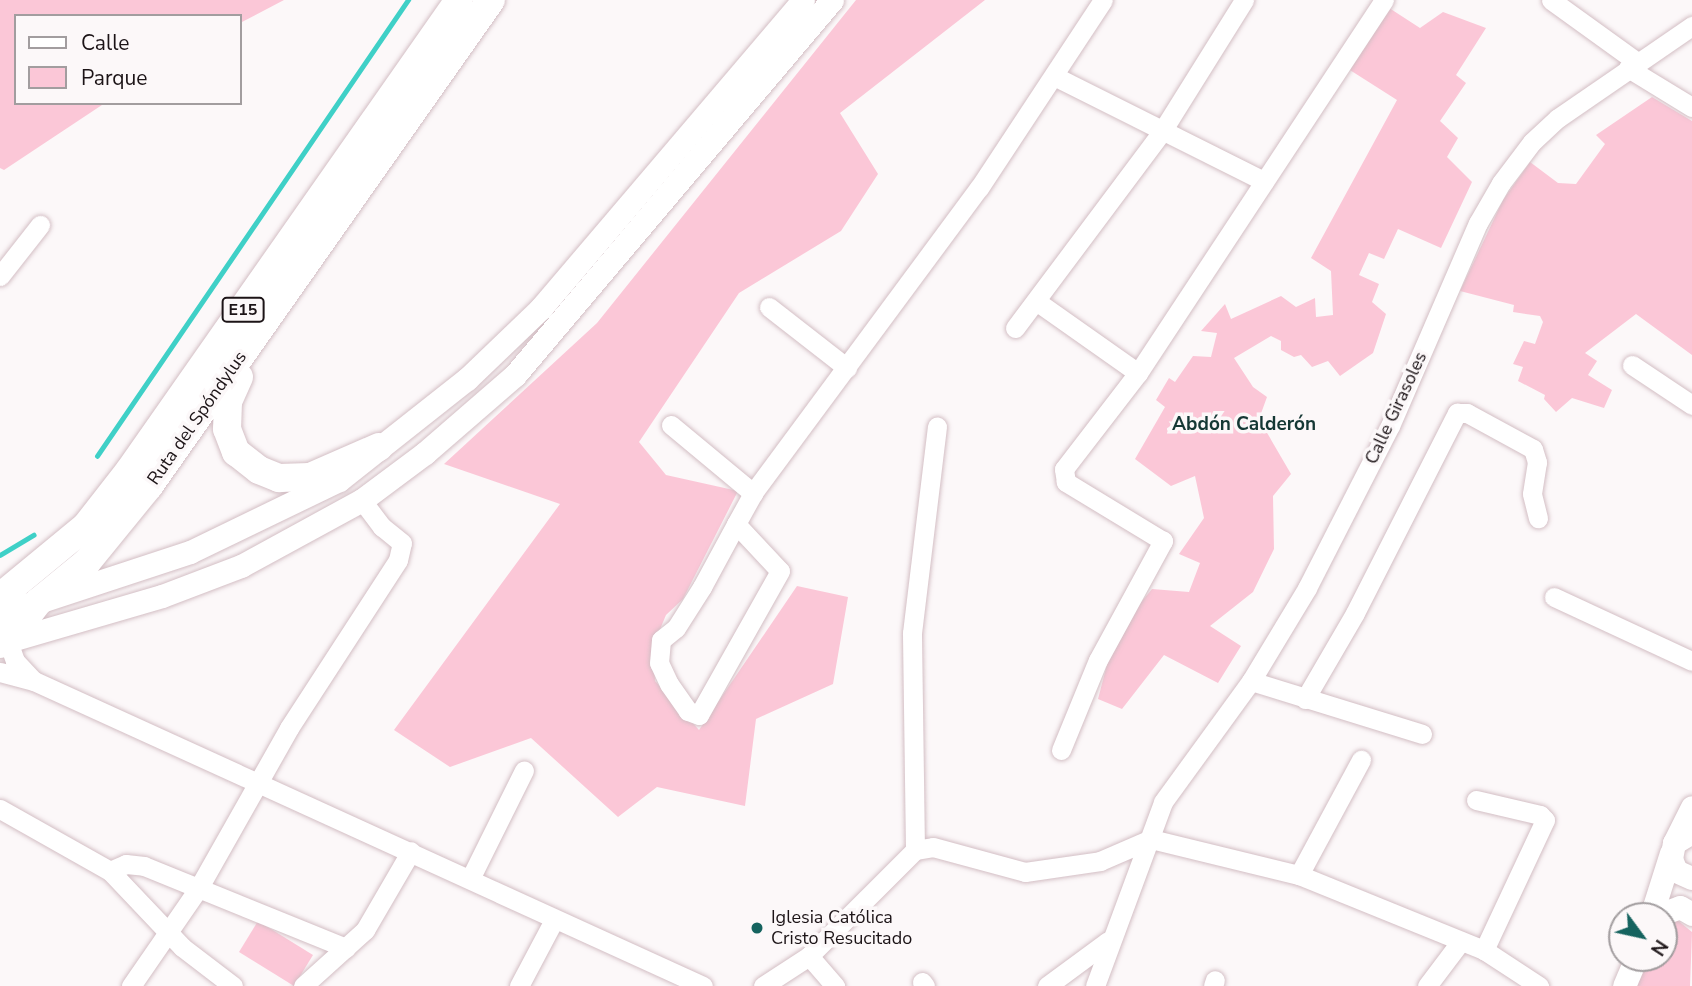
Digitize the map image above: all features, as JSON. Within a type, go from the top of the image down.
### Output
[{"type":"highway","name":"Ruta del Spóndylus","points":[[0,597],[86,526],[122,480],[459,0]]},
{"type":"highway","name":"Ruta del Spóndylus","points":[[3,634],[88,562],[118,526],[491,0]]},
{"type":"highway","points":[[267,318],[228,402],[227,429],[236,452],[267,474],[295,479],[379,447]]},
{"type":"main road","points":[[0,609],[38,602],[114,580],[233,534],[339,480],[467,379],[541,308],[803,0]]},
{"type":"main road","points":[[3,634],[162,596],[242,566],[362,500],[463,423],[515,375],[832,0]]},
{"type":"main road","points":[[1669,902],[1690,878],[1672,865],[1692,807]]},
{"type":"main road","points":[[1661,902],[1679,842]]},
{"type":"street","points":[[736,524],[780,571],[699,715],[688,711],[669,684],[659,663],[661,640],[682,618],[753,493],[979,188],[1102,0]]},
{"type":"street","points":[[1015,327],[1161,133],[1244,0]]},
{"type":"street","points":[[1061,750],[1098,660],[1163,541],[1063,476],[1138,373],[1384,0]]},
{"type":"street","points":[[1552,0],[1632,65],[1692,107]]},
{"type":"street","name":"Calle Girasoles","points":[[1095,986],[1108,941],[1151,839],[1163,803],[1179,777],[1251,681],[1307,588],[1390,426],[1478,223],[1501,183],[1532,142],[1558,118],[1692,26]]},
{"type":"street","points":[[1054,76],[1161,133],[1264,181]]},
{"type":"street","points":[[0,276],[40,225]]},
{"type":"street","points":[[1036,301],[1138,373]]},
{"type":"street","points":[[769,307],[847,368]]},
{"type":"street","points":[[1632,365],[1692,405]]},
{"type":"street","points":[[1305,699],[1355,613],[1457,412],[1467,413],[1533,449],[1537,458],[1532,494],[1538,518]]},
{"type":"street","points":[[671,425],[753,493]]},
{"type":"street","points":[[915,850],[912,633],[937,426]]},
{"type":"street","points":[[131,986],[198,889],[237,816],[262,783],[289,728],[398,560],[402,543],[382,527],[362,500]]},
{"type":"street","points":[[1554,597],[1692,661]]},
{"type":"street","points":[[3,634],[15,661],[34,681]]},
{"type":"street","points":[[0,672],[34,681],[471,877],[554,920],[703,986]]},
{"type":"street","points":[[1251,681],[1422,734]]},
{"type":"street","points":[[1299,875],[1361,760]]},
{"type":"street","points":[[471,877],[524,770]]},
{"type":"street","points":[[1476,800],[1540,815],[1545,820],[1484,950]]},
{"type":"street","points":[[0,810],[110,870],[170,930],[182,947],[233,986]]},
{"type":"street","points":[[763,986],[809,956],[915,850],[933,847],[1037,871],[1100,861],[1151,839],[1299,875],[1484,950],[1539,986]]},
{"type":"street","points":[[303,986],[326,961],[346,948],[365,930],[411,851]]},
{"type":"street","points":[[110,870],[134,863],[346,948]]},
{"type":"street","points":[[519,986],[554,920]]},
{"type":"street","points":[[1046,986],[1108,941]]},
{"type":"street","points":[[1427,986],[1461,941]]},
{"type":"street","points":[[809,956],[835,986]]},
{"type":"green space","points":[[0,0],[284,0],[242,22],[242,14],[14,14],[14,105],[102,105],[4,170],[0,168]]},
{"type":"green space","points":[[856,0],[985,0],[840,113],[878,174],[841,231],[739,293],[639,442],[666,475],[738,491],[683,599],[666,615],[653,646],[655,681],[699,730],[797,586],[848,597],[833,684],[756,719],[745,806],[657,787],[618,817],[531,738],[450,767],[394,730],[560,504],[444,464],[597,323]]},
{"type":"green space","points":[[1383,4],[1420,28],[1443,12],[1486,28],[1456,75],[1466,83],[1440,121],[1458,138],[1447,157],[1472,182],[1441,248],[1398,229],[1384,259],[1369,253],[1359,275],[1379,284],[1372,302],[1386,314],[1373,353],[1340,376],[1328,361],[1312,367],[1301,355],[1294,357],[1281,350],[1281,341],[1271,336],[1234,358],[1253,387],[1267,397],[1259,419],[1291,474],[1273,496],[1274,549],[1253,592],[1210,626],[1241,646],[1218,683],[1164,655],[1122,709],[1098,699],[1115,634],[1152,589],[1189,592],[1200,563],[1179,554],[1204,518],[1195,476],[1171,486],[1135,459],[1165,407],[1156,400],[1169,378],[1175,382],[1193,356],[1211,357],[1217,333],[1201,331],[1225,304],[1231,319],[1281,296],[1296,307],[1315,298],[1316,317],[1333,315],[1331,271],[1311,258],[1397,100],[1342,65]]},
{"type":"green space","points":[[1652,97],[1692,121],[1692,355],[1636,314],[1585,353],[1597,361],[1588,375],[1612,390],[1604,408],[1572,398],[1556,412],[1544,399],[1545,395],[1518,381],[1523,367],[1513,364],[1524,341],[1535,344],[1543,322],[1540,316],[1513,312],[1514,305],[1460,291],[1503,200],[1530,162],[1558,183],[1576,184],[1605,144],[1596,135]]},
{"type":"green space","points":[[258,921],[313,955],[294,986],[239,952]]},
{"type":"green space","points":[[1678,921],[1692,932],[1690,986],[1636,986],[1642,972],[1678,972]]},
{"type":"waterway","points":[[97,456],[408,0]]},
{"type":"waterway","points":[[0,555],[33,535]]},
{"type":"place","name":"Iglesia Católica Cristo Resucitado","points":[[757,928]]},
{"type":"district","name":"Abdón Calderón","points":[[1244,425]]}]
